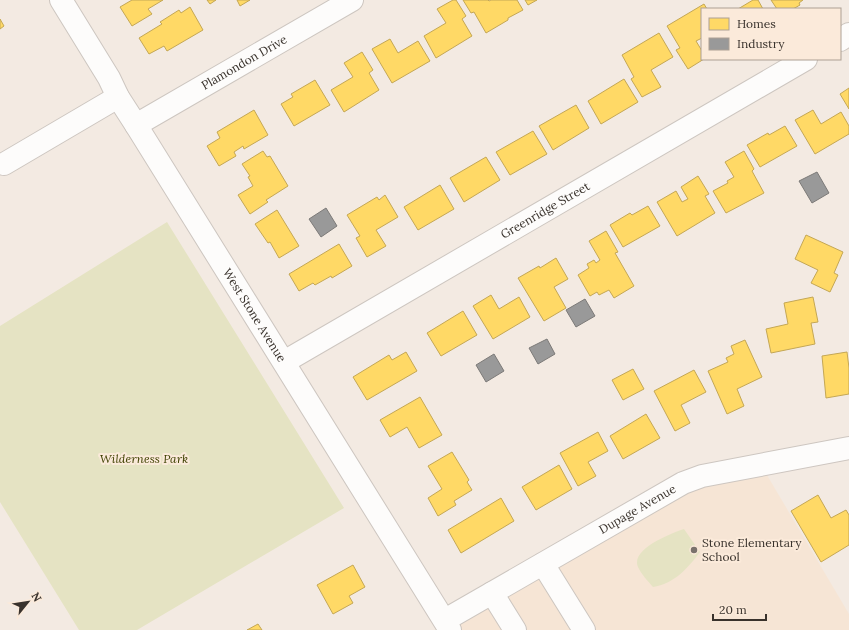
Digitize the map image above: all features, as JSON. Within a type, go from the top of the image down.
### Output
[{"type":"street","name":"West Stone Avenue","points":[[61,0],[109,78],[118,97],[447,625]]},
{"type":"street","name":"Plamondon Drive","points":[[136,126],[352,0]]},
{"type":"street","name":"Greenridge Street","points":[[284,362],[804,60]]},
{"type":"street","points":[[4,164],[118,97]]},
{"type":"street","name":"Dupage Avenue","points":[[447,625],[492,593],[684,483],[702,476],[849,448]]},
{"type":"street","points":[[543,564],[584,630]]},
{"type":"street","points":[[492,593],[515,630]]},
{"type":"shaded area","name":"Stone Elementary School","points":[[764,470],[849,614],[849,630],[452,630],[448,624],[689,486]]},
{"type":"green space","name":"Wilderness Park","points":[[167,222],[344,508],[137,630],[79,630],[0,502],[0,326]]},
{"type":"green space","points":[[684,529],[700,552],[691,564],[674,579],[668,583],[653,587],[638,567],[637,560],[640,554],[646,548],[662,538]]},
{"type":"building: Homes","points":[[132,0],[163,0],[148,9],[152,14],[132,26],[120,7]]},
{"type":"building: Homes","points":[[207,0],[216,0],[210,4]]},
{"type":"building: Homes","points":[[237,0],[250,0],[240,6]]},
{"type":"building: Homes","points":[[453,0],[456,0],[466,16],[462,19],[472,36],[436,58],[424,36],[446,23],[437,9]]},
{"type":"building: Homes","points":[[463,0],[517,0],[523,10],[486,33],[474,12],[471,13]]},
{"type":"building: Homes","points":[[525,0],[537,0],[528,5]]},
{"type":"building: Homes","points":[[753,0],[758,0],[762,8],[740,8]]},
{"type":"building: Homes","points":[[771,0],[803,0],[799,3],[800,5],[795,8],[776,8]]},
{"type":"building: Homes","points":[[704,4],[706,8],[701,8],[701,38],[696,41],[701,49],[701,60],[702,60],[688,69],[676,50],[680,48],[667,26]]},
{"type":"building: Homes","points":[[190,7],[203,30],[167,51],[164,46],[149,54],[139,38],[162,24],[160,22],[179,10],[181,13]]},
{"type":"building: Homes","points":[[0,19],[4,26],[0,29]]},
{"type":"building: Homes","points":[[659,33],[673,57],[651,70],[661,87],[642,97],[631,79],[634,77],[622,55]]},
{"type":"building: Homes","points":[[390,39],[398,53],[418,41],[430,61],[392,83],[372,49]]},
{"type":"building: Homes","points":[[362,52],[373,70],[369,73],[379,90],[344,112],[331,90],[353,77],[344,63]]},
{"type":"building: Homes","points":[[624,79],[638,102],[601,124],[588,101]]},
{"type":"building: Homes","points":[[315,80],[330,105],[294,126],[281,104],[293,97],[291,94]]},
{"type":"building: Homes","points":[[849,88],[849,109],[840,94]]},
{"type":"building: Homes","points":[[576,105],[589,128],[553,150],[539,126]]},
{"type":"building: Homes","points":[[254,110],[268,135],[244,149],[243,146],[234,152],[236,156],[219,166],[207,146],[220,138],[217,132]]},
{"type":"building: Homes","points":[[813,110],[821,124],[841,112],[849,126],[849,134],[815,154],[795,120]]},
{"type":"building: Homes","points":[[785,126],[797,146],[760,167],[747,145],[768,133],[769,135]]},
{"type":"building: Homes","points":[[533,131],[547,154],[510,175],[496,152]]},
{"type":"building: Homes","points":[[263,151],[267,157],[270,156],[288,186],[266,200],[268,202],[250,214],[238,195],[253,186],[248,177],[250,176],[242,164]]},
{"type":"building: Homes","points":[[744,151],[754,169],[752,171],[764,193],[726,213],[713,191],[728,183],[727,181],[734,177],[725,162]]},
{"type":"building: Homes","points":[[486,157],[500,180],[464,202],[450,178]]},
{"type":"building: Homes","points":[[698,176],[709,194],[705,196],[715,213],[677,236],[657,202],[676,191],[682,202],[688,199],[681,187]]},
{"type":"building: Homes","points":[[440,185],[454,209],[418,230],[404,207]]},
{"type":"building: Homes","points":[[385,195],[398,217],[376,230],[386,246],[367,257],[356,238],[360,236],[347,215],[377,197],[379,200]]},
{"type":"building: Homes","points":[[648,206],[660,226],[623,247],[610,225],[630,213],[632,215]]},
{"type":"building: Homes","points":[[277,210],[299,246],[279,258],[270,242],[268,243],[255,224]]},
{"type":"building: Homes","points":[[606,231],[618,252],[615,253],[634,286],[614,298],[609,290],[599,295],[597,292],[590,296],[578,275],[589,268],[587,264],[594,260],[596,263],[600,260],[589,241]]},
{"type":"building: Homes","points":[[806,235],[843,252],[834,273],[838,275],[830,292],[811,283],[818,270],[795,259]]},
{"type":"building: Homes","points":[[339,244],[352,266],[332,278],[331,276],[315,285],[313,283],[299,291],[289,274]]},
{"type":"building: Homes","points":[[556,258],[568,279],[554,287],[566,308],[544,321],[518,278],[539,266],[540,268]]},
{"type":"building: Homes","points":[[491,295],[499,309],[519,297],[530,317],[493,339],[473,306]]},
{"type":"building: Homes","points":[[813,297],[818,322],[811,323],[815,344],[771,353],[766,329],[788,324],[784,303]]},
{"type":"building: Homes","points":[[463,311],[477,335],[441,356],[427,333]]},
{"type":"building: Homes","points":[[745,340],[762,377],[737,389],[744,406],[727,414],[708,371],[728,362],[726,358],[734,354],[731,346]]},
{"type":"building: Homes","points":[[406,352],[417,371],[367,400],[353,377],[389,355],[392,360]]},
{"type":"building: Homes","points":[[847,352],[849,368],[849,394],[826,398],[822,356]]},
{"type":"building: Homes","points":[[633,369],[644,389],[623,400],[612,380]]},
{"type":"building: Homes","points":[[694,370],[706,392],[681,405],[690,423],[675,431],[654,391]]},
{"type":"building: Homes","points":[[420,397],[442,435],[419,448],[407,427],[390,437],[380,420]]},
{"type":"building: Homes","points":[[646,414],[660,438],[623,459],[610,436]]},
{"type":"building: Homes","points":[[598,432],[608,451],[588,462],[596,476],[578,486],[560,453]]},
{"type":"building: Homes","points":[[452,452],[469,480],[467,482],[472,490],[454,501],[456,505],[438,516],[428,498],[442,489],[428,466]]},
{"type":"building: Homes","points":[[559,465],[572,489],[536,510],[522,487]]},
{"type":"building: Homes","points":[[818,495],[831,518],[846,510],[849,515],[849,545],[821,562],[791,511]]},
{"type":"building: Homes","points":[[501,498],[514,521],[461,553],[448,530]]},
{"type":"building: Homes","points":[[353,565],[365,587],[349,596],[353,603],[333,614],[317,585]]},
{"type":"building: Homes","points":[[258,624],[262,630],[247,630]]},
{"type":"building: Industry","points":[[817,172],[829,193],[812,203],[799,181]]},
{"type":"building: Industry","points":[[326,208],[337,226],[321,237],[309,219]]},
{"type":"building: Industry","points":[[585,299],[595,316],[576,327],[566,310]]},
{"type":"building: Industry","points":[[547,339],[555,354],[538,364],[529,348]]},
{"type":"building: Industry","points":[[494,354],[504,371],[486,382],[476,365]]},
{"type":"place","name":"Stone Elementary School","points":[[694,550]]}]
